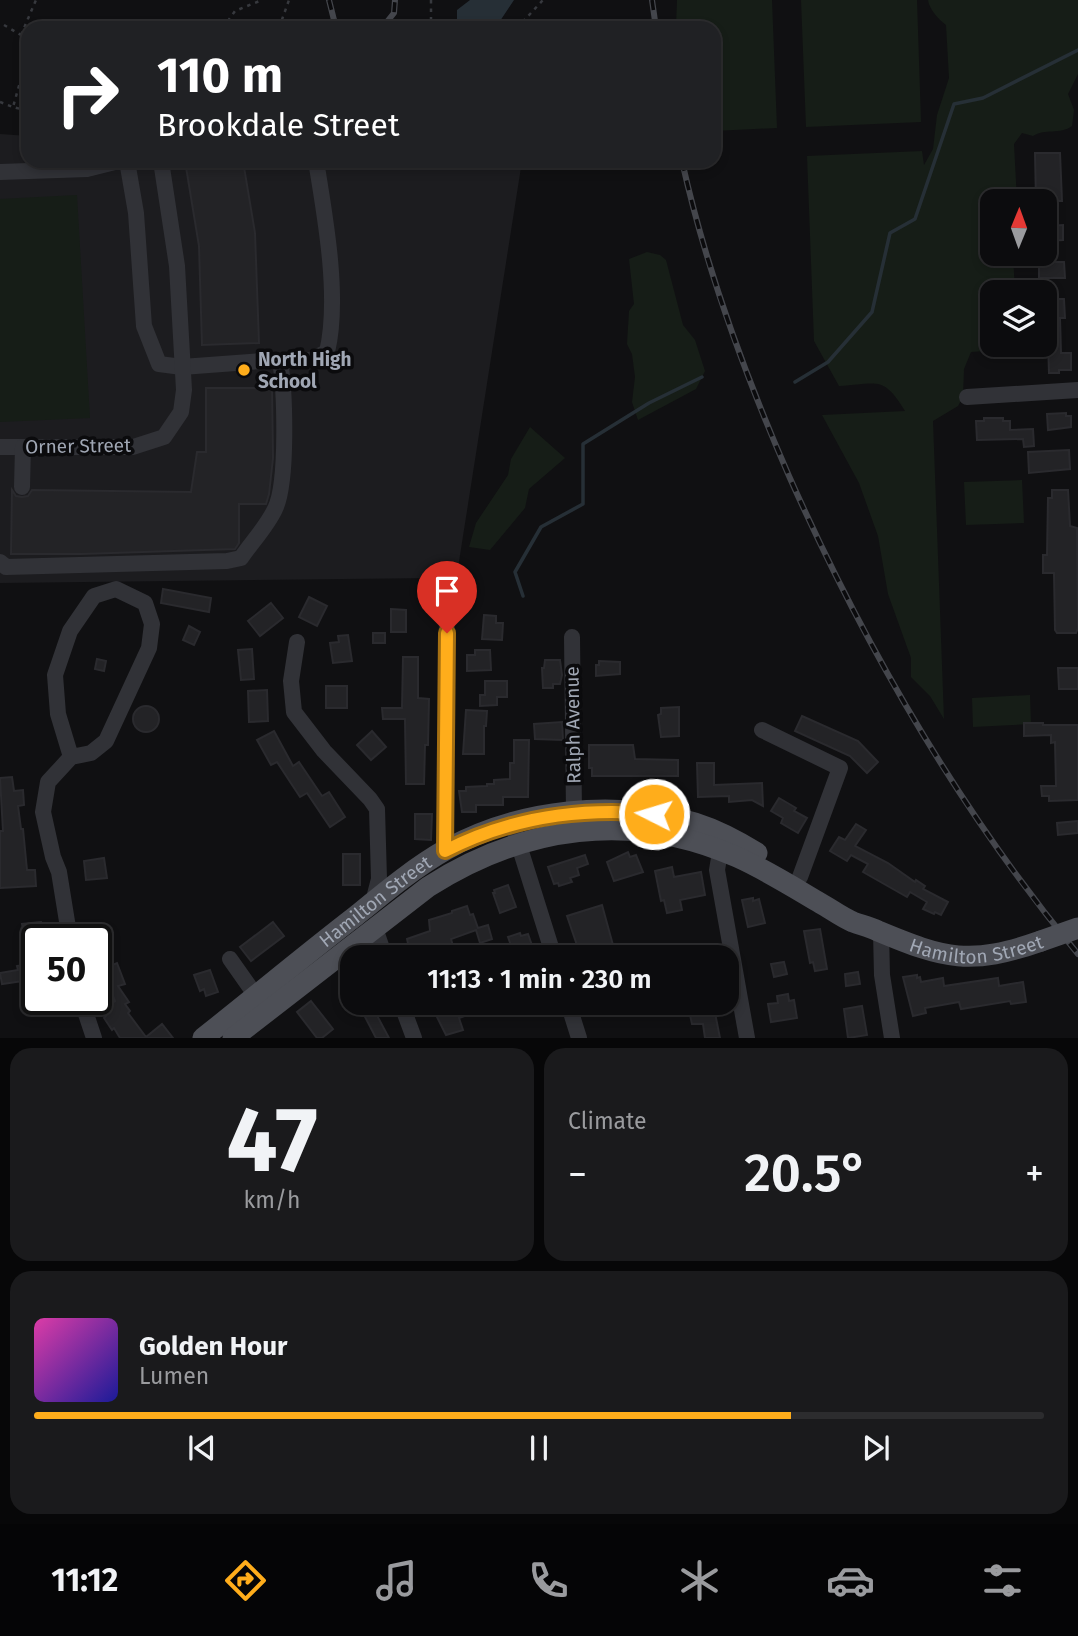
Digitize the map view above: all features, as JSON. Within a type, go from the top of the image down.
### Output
[{"type":"main road","name":"Hamilton Street","points":[[233,1038],[428,887],[516,833],[574,812],[614,810],[654,814],[696,823],[764,870],[851,922],[922,950],[961,957],[999,954],[1078,928]]},
{"type":"main road","name":"Hamilton Street","points":[[203,1038],[373,902],[445,851],[468,839],[516,833],[615,830],[722,843],[800,877],[857,912],[879,931]]},
{"type":"street","points":[[0,172],[91,168]]},
{"type":"street","points":[[128,168],[136,213],[144,326],[159,363],[182,367],[311,360],[327,352],[332,334],[328,235],[317,168]]},
{"type":"street","name":"Orner Street","points":[[0,447],[133,447],[164,437],[181,412],[184,390],[177,266],[162,168]]},
{"type":"street","points":[[0,562],[6,567],[227,561],[241,558],[275,509],[280,495],[284,431],[280,361]]},
{"type":"street","points":[[967,397],[1078,390]]},
{"type":"street","points":[[0,447],[0,461]]},
{"type":"street","points":[[22,487],[23,447]]},
{"type":"street","points":[[68,924],[59,872],[52,857],[43,813],[48,782],[71,758],[91,753],[106,741],[149,648],[152,624],[145,603],[116,589],[94,596],[70,631],[55,675],[58,714],[71,758]]},
{"type":"street","points":[[445,851],[447,608]]},
{"type":"street","name":"Ralph Avenue","points":[[572,637],[574,812]]},
{"type":"street","points":[[297,642],[291,681],[294,712],[324,751],[377,809],[379,879],[373,902]]},
{"type":"street","points":[[762,730],[840,768],[800,877]]},
{"type":"street","points":[[516,833],[550,945]]},
{"type":"street","points":[[722,843],[716,870],[747,1038]]},
{"type":"street","points":[[375,928],[381,945]]},
{"type":"street","points":[[879,931],[882,975],[892,1038]]},
{"type":"street","points":[[230,959],[257,996]]},
{"type":"street","points":[[86,1015],[94,1038]]},
{"type":"street","points":[[405,1015],[414,1038]]},
{"type":"street","points":[[572,1015],[579,1038]]},
{"type":"path","points":[[27,21],[36,0]]},
{"type":"path","points":[[228,21],[235,11],[262,0]]},
{"type":"path","points":[[282,21],[289,0]]},
{"type":"path","points":[[431,0],[432,21]]},
{"type":"path","points":[[524,21],[543,0]]},
{"type":"path","points":[[4,25],[21,35]]},
{"type":"path","points":[[13,107],[21,79]]},
{"type":"path","points":[[0,102],[21,109]]},
{"type":"shaded area","points":[[470,0],[514,0],[500,21],[457,21],[457,10]]},
{"type":"shaded area","points":[[677,0],[772,0],[777,128],[721,131],[721,21],[676,21]]},
{"type":"shaded area","points":[[801,0],[917,0],[921,122],[806,127]]},
{"type":"shaded area","points":[[928,0],[1078,0],[1078,74],[1068,94],[1074,110],[1072,126],[1033,136],[1022,133],[1014,144],[1016,189],[980,189],[980,266],[1014,266],[1014,280],[980,280],[980,351],[971,352],[964,369],[963,397],[958,406],[933,421],[944,719],[930,696],[911,677],[911,658],[888,594],[878,536],[859,483],[822,415],[905,411],[891,392],[878,384],[839,386],[814,341],[807,156],[922,151],[924,165],[933,149],[937,115],[949,78],[946,25],[930,7]]},
{"type":"shaded area","name":"North High School","points":[[0,134],[21,136],[21,168],[521,168],[455,587],[433,578],[0,583]]},
{"type":"shaded area","points":[[77,195],[90,418],[0,422],[0,199]]},
{"type":"shaded area","points":[[647,252],[660,255],[666,260],[683,325],[695,340],[705,371],[696,389],[638,420],[632,402],[635,377],[632,354],[627,344],[629,311],[634,304],[629,259]]},
{"type":"shaded area","points":[[530,427],[565,458],[529,489],[525,508],[490,550],[469,547],[476,523],[508,475],[511,459]]},
{"type":"shaded area","points":[[1022,480],[1024,523],[966,525],[964,482]]},
{"type":"shaded area","points":[[1030,695],[1031,724],[973,727],[972,698]]},
{"type":"building","points":[[1035,153],[1060,153],[1062,201],[1057,201],[1057,189],[1036,189]]},
{"type":"building","points":[[186,168],[244,168],[255,233],[259,343],[202,345],[199,246]]},
{"type":"building","points":[[1057,225],[1063,225],[1063,240],[1057,240]]},
{"type":"building","points":[[1057,262],[1064,262],[1065,278],[1039,278],[1039,266],[1057,266]]},
{"type":"building","points":[[1057,299],[1064,299],[1065,318],[1060,318],[1061,353],[1071,353],[1071,370],[1049,373],[1048,357],[1057,357]]},
{"type":"building","points":[[206,388],[272,388],[273,458],[269,494],[266,504],[239,504],[239,543],[235,549],[11,554],[12,490],[16,496],[22,497],[28,496],[32,490],[191,492],[197,452],[206,452]]},
{"type":"building","points":[[1066,413],[1066,416],[1071,416],[1071,427],[1048,430],[1047,414]]},
{"type":"building","points":[[984,418],[1003,418],[1003,421],[1010,421],[1010,430],[1033,429],[1034,446],[1024,447],[1023,439],[977,440],[976,421],[984,421]]},
{"type":"building","points":[[1069,450],[1070,469],[1029,473],[1028,452]]},
{"type":"building","points":[[1052,490],[1068,490],[1070,526],[1077,528],[1076,633],[1057,633],[1055,630],[1054,573],[1043,573],[1043,555],[1047,555],[1048,498],[1052,498]]},
{"type":"building","points":[[163,589],[211,598],[209,612],[161,603]]},
{"type":"building","points":[[309,597],[327,606],[317,626],[299,617]]},
{"type":"building","points":[[271,603],[283,618],[260,636],[248,621]]},
{"type":"building","points":[[391,609],[406,610],[406,632],[391,632]]},
{"type":"building","points":[[484,615],[496,616],[496,623],[503,623],[502,640],[482,639]]},
{"type":"building","points":[[189,626],[200,632],[194,645],[183,640]]},
{"type":"building","points":[[373,633],[385,633],[385,643],[373,643]]},
{"type":"building","points":[[348,635],[352,661],[333,663],[330,643],[339,642],[338,636]]},
{"type":"building","points":[[252,649],[254,679],[241,680],[238,650]]},
{"type":"building","points":[[475,650],[490,650],[491,670],[467,671],[467,655],[475,655]]},
{"type":"building","points":[[403,657],[418,657],[418,698],[429,699],[424,784],[406,784],[405,719],[383,719],[382,708],[402,708]]},
{"type":"building","points":[[97,659],[106,661],[104,671],[95,669]]},
{"type":"building","points":[[545,660],[560,660],[560,684],[553,684],[553,688],[543,688],[542,668]]},
{"type":"building","points":[[599,661],[620,662],[620,674],[596,676],[596,665],[599,665]]},
{"type":"building","points":[[1058,668],[1078,668],[1078,689],[1059,689]]},
{"type":"building","points":[[485,681],[507,681],[507,697],[497,697],[497,705],[480,706],[480,695],[485,695]]},
{"type":"building","points":[[326,686],[347,686],[347,708],[326,708]]},
{"type":"building","points":[[267,690],[268,721],[249,722],[248,691]]},
{"type":"building","points":[[146,706],[155,710],[159,719],[155,728],[146,732],[137,728],[133,719],[137,710]]},
{"type":"building","points":[[679,707],[679,736],[661,737],[658,715],[661,714],[661,708]]},
{"type":"building","points":[[466,710],[487,711],[484,754],[463,754]]},
{"type":"building","points":[[802,716],[858,741],[878,762],[867,773],[850,756],[795,731]]},
{"type":"building","points":[[562,722],[563,740],[535,739],[534,724]]},
{"type":"building","points":[[1024,723],[1078,725],[1078,800],[1049,801],[1049,796],[1042,796],[1041,786],[1056,786],[1055,742],[1051,743],[1051,735],[1024,736]]},
{"type":"building","points":[[274,731],[293,766],[299,762],[322,796],[329,792],[345,817],[330,827],[307,793],[300,797],[277,762],[271,765],[257,740]]},
{"type":"building","points":[[372,731],[386,747],[371,760],[357,745]]},
{"type":"building","points":[[514,740],[529,740],[528,797],[503,797],[503,805],[476,805],[476,812],[462,812],[459,791],[466,791],[466,787],[494,784],[494,780],[510,779],[510,763],[514,763]]},
{"type":"building","points":[[589,745],[633,745],[635,759],[678,760],[678,776],[592,776],[592,768],[589,768]]},
{"type":"building","points":[[697,763],[714,763],[714,785],[762,783],[763,806],[752,800],[729,802],[729,796],[698,797]]},
{"type":"building","points":[[12,777],[14,791],[23,790],[24,805],[18,806],[21,829],[27,870],[35,870],[36,886],[0,888],[0,831],[3,831],[0,778]]},
{"type":"building","points":[[779,798],[807,818],[798,833],[781,823],[783,818],[771,811]]},
{"type":"building","points":[[415,814],[432,814],[431,840],[415,839]]},
{"type":"building","points":[[1078,821],[1078,833],[1058,835],[1057,823]]},
{"type":"building","points":[[856,824],[866,830],[855,846],[888,863],[925,886],[923,889],[948,902],[941,915],[923,909],[927,902],[910,892],[907,897],[863,872],[868,864],[851,855],[847,861],[830,851],[839,837],[845,840]]},
{"type":"building","points":[[628,852],[630,857],[636,855],[643,872],[614,881],[607,862]]},
{"type":"building","points":[[343,854],[360,854],[360,885],[343,885]]},
{"type":"building","points":[[585,855],[588,864],[577,868],[579,875],[570,878],[572,882],[559,886],[558,883],[554,884],[548,867]]},
{"type":"building","points":[[104,858],[107,878],[86,880],[84,861]]},
{"type":"building","points":[[672,867],[674,877],[701,872],[705,895],[680,900],[682,910],[667,913],[664,900],[661,901],[655,871]]},
{"type":"building","points":[[508,885],[516,907],[500,913],[493,893],[494,890]]},
{"type":"building","points":[[753,898],[753,901],[759,899],[765,923],[748,927],[742,900]]},
{"type":"building","points":[[602,905],[613,945],[577,945],[567,916]]},
{"type":"building","points":[[467,906],[478,928],[488,925],[492,939],[480,943],[476,930],[451,939],[453,945],[408,945],[407,939],[430,931],[429,920]]},
{"type":"building","points":[[273,922],[284,936],[251,961],[240,947]]},
{"type":"building","points":[[820,929],[827,969],[815,971],[813,962],[810,963],[804,931]]},
{"type":"building","points":[[520,933],[521,936],[528,934],[532,945],[511,945],[508,937]]},
{"type":"building","points":[[784,962],[787,974],[774,977],[771,964]]},
{"type":"building","points":[[117,963],[125,984],[118,986],[129,1002],[125,1004],[130,1011],[128,1013],[146,1037],[162,1024],[173,1038],[120,1038],[114,1028],[112,1030],[104,1018],[105,1015],[112,1015],[112,1003],[115,1001],[112,993],[112,965]]},
{"type":"building","points":[[21,965],[21,981],[2,984],[0,973],[18,970],[17,966]]},
{"type":"building","points":[[210,970],[218,992],[206,996],[204,989],[200,991],[194,975]]},
{"type":"building","points":[[858,972],[860,984],[846,986],[845,974]]},
{"type":"building","points":[[917,975],[921,982],[943,978],[944,986],[998,978],[999,986],[1023,982],[1026,1002],[1011,1004],[1010,1001],[961,1009],[959,1002],[925,1008],[926,1013],[913,1016],[903,977]]},
{"type":"building","points":[[788,994],[789,1001],[794,1000],[797,1018],[771,1022],[768,1004],[778,1003],[777,996]]},
{"type":"building","points":[[311,1001],[333,1029],[322,1038],[317,1038],[297,1012]]},
{"type":"building","points":[[862,1006],[867,1035],[848,1038],[844,1009]]},
{"type":"building","points":[[364,1015],[377,1015],[389,1038],[376,1038]]},
{"type":"building","points":[[436,1015],[465,1015],[459,1018],[463,1030],[446,1035]]},
{"type":"building","points":[[690,1015],[715,1015],[720,1038],[705,1038],[703,1024],[692,1024]]},
{"type":"waterway","points":[[795,382],[828,362],[872,312],[890,233],[915,219],[954,104],[983,98],[1078,50]]},
{"type":"waterway","points":[[523,596],[515,572],[541,527],[583,504],[583,444],[649,403],[702,377]]},
{"type":"railway","points":[[329,0],[335,21]]},
{"type":"railway","points":[[388,21],[394,13],[395,0]]},
{"type":"railway","points":[[652,0],[655,21]]},
{"type":"railway","points":[[684,168],[703,242],[742,360],[789,476],[849,603],[954,785],[993,843],[1078,954]]},
{"type":"place","name":"North High School","points":[[244,370]]},
{"type":"route","points":[[447,633],[445,851],[502,826],[549,816],[614,810],[654,814]]}]
